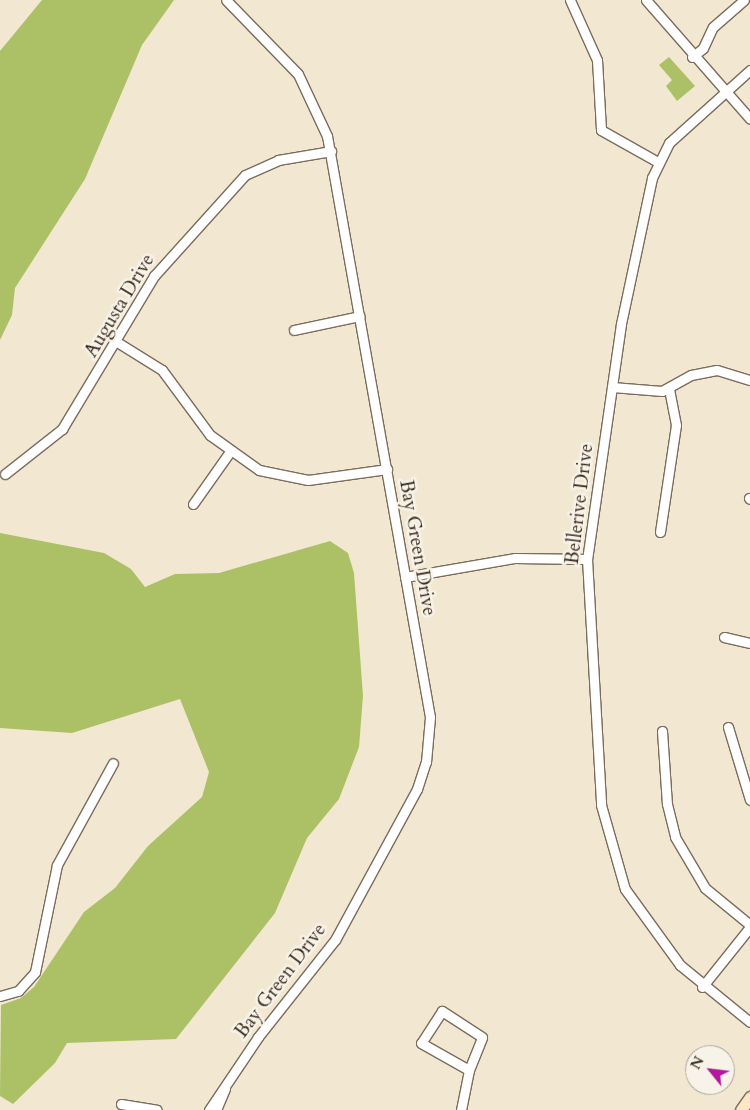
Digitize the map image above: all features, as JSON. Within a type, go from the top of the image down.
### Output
[{"type":"main road","points":[[741,1110],[750,1097]]},
{"type":"street","name":"Bay Green Drive","points":[[209,1110],[227,1082],[335,940],[417,789],[426,762],[430,717],[331,151],[306,86],[226,0]]},
{"type":"street","points":[[570,0],[597,60],[600,130],[658,162]]},
{"type":"street","points":[[646,0],[723,93],[750,120]]},
{"type":"street","points":[[692,57],[703,48],[713,28],[744,0]]},
{"type":"street","name":"Bellerive Drive","points":[[750,70],[669,143],[658,162],[621,324],[587,559],[601,805],[625,889],[680,965],[702,987],[750,1022]]},
{"type":"street","name":"Augusta Drive","points":[[5,474],[62,429],[117,342],[166,259],[245,175],[278,160],[331,151]]},
{"type":"street","points":[[294,330],[360,316]]},
{"type":"street","points":[[117,342],[162,370],[199,424],[229,453],[259,470],[294,479],[387,469]]},
{"type":"street","points":[[612,387],[654,392],[669,388],[705,371],[728,371],[750,380]]},
{"type":"street","points":[[660,532],[676,425],[669,388]]},
{"type":"street","points":[[193,504],[229,453]]},
{"type":"street","points":[[404,577],[515,558],[587,559]]},
{"type":"street","points":[[724,637],[750,643]]},
{"type":"street","points":[[728,727],[750,800]]},
{"type":"street","points":[[662,731],[667,804],[675,837],[705,888],[750,926],[702,987]]},
{"type":"street","points":[[0,996],[18,991],[35,972],[57,865],[113,763]]},
{"type":"street","points":[[461,1110],[469,1070],[482,1037],[442,1011],[421,1043],[469,1070]]},
{"type":"street","name":"Bay Green Drive","points":[[216,1110],[227,1082]]},
{"type":"street","points":[[121,1104],[157,1110]]},
{"type":"green space","points":[[42,0],[174,0],[142,45],[85,179],[15,288],[12,315],[0,340],[0,51]]},
{"type":"green space","points":[[669,57],[695,86],[677,101],[666,86],[672,80],[659,65]]},
{"type":"green space","points":[[0,533],[104,553],[131,569],[145,587],[175,574],[219,573],[330,541],[348,553],[354,573],[363,696],[359,747],[339,799],[307,838],[275,913],[176,1039],[67,1043],[55,1063],[13,1104],[0,1096],[1,1005],[21,998],[34,987],[84,912],[115,888],[148,846],[202,797],[209,772],[180,699],[72,733],[0,728]]}]
